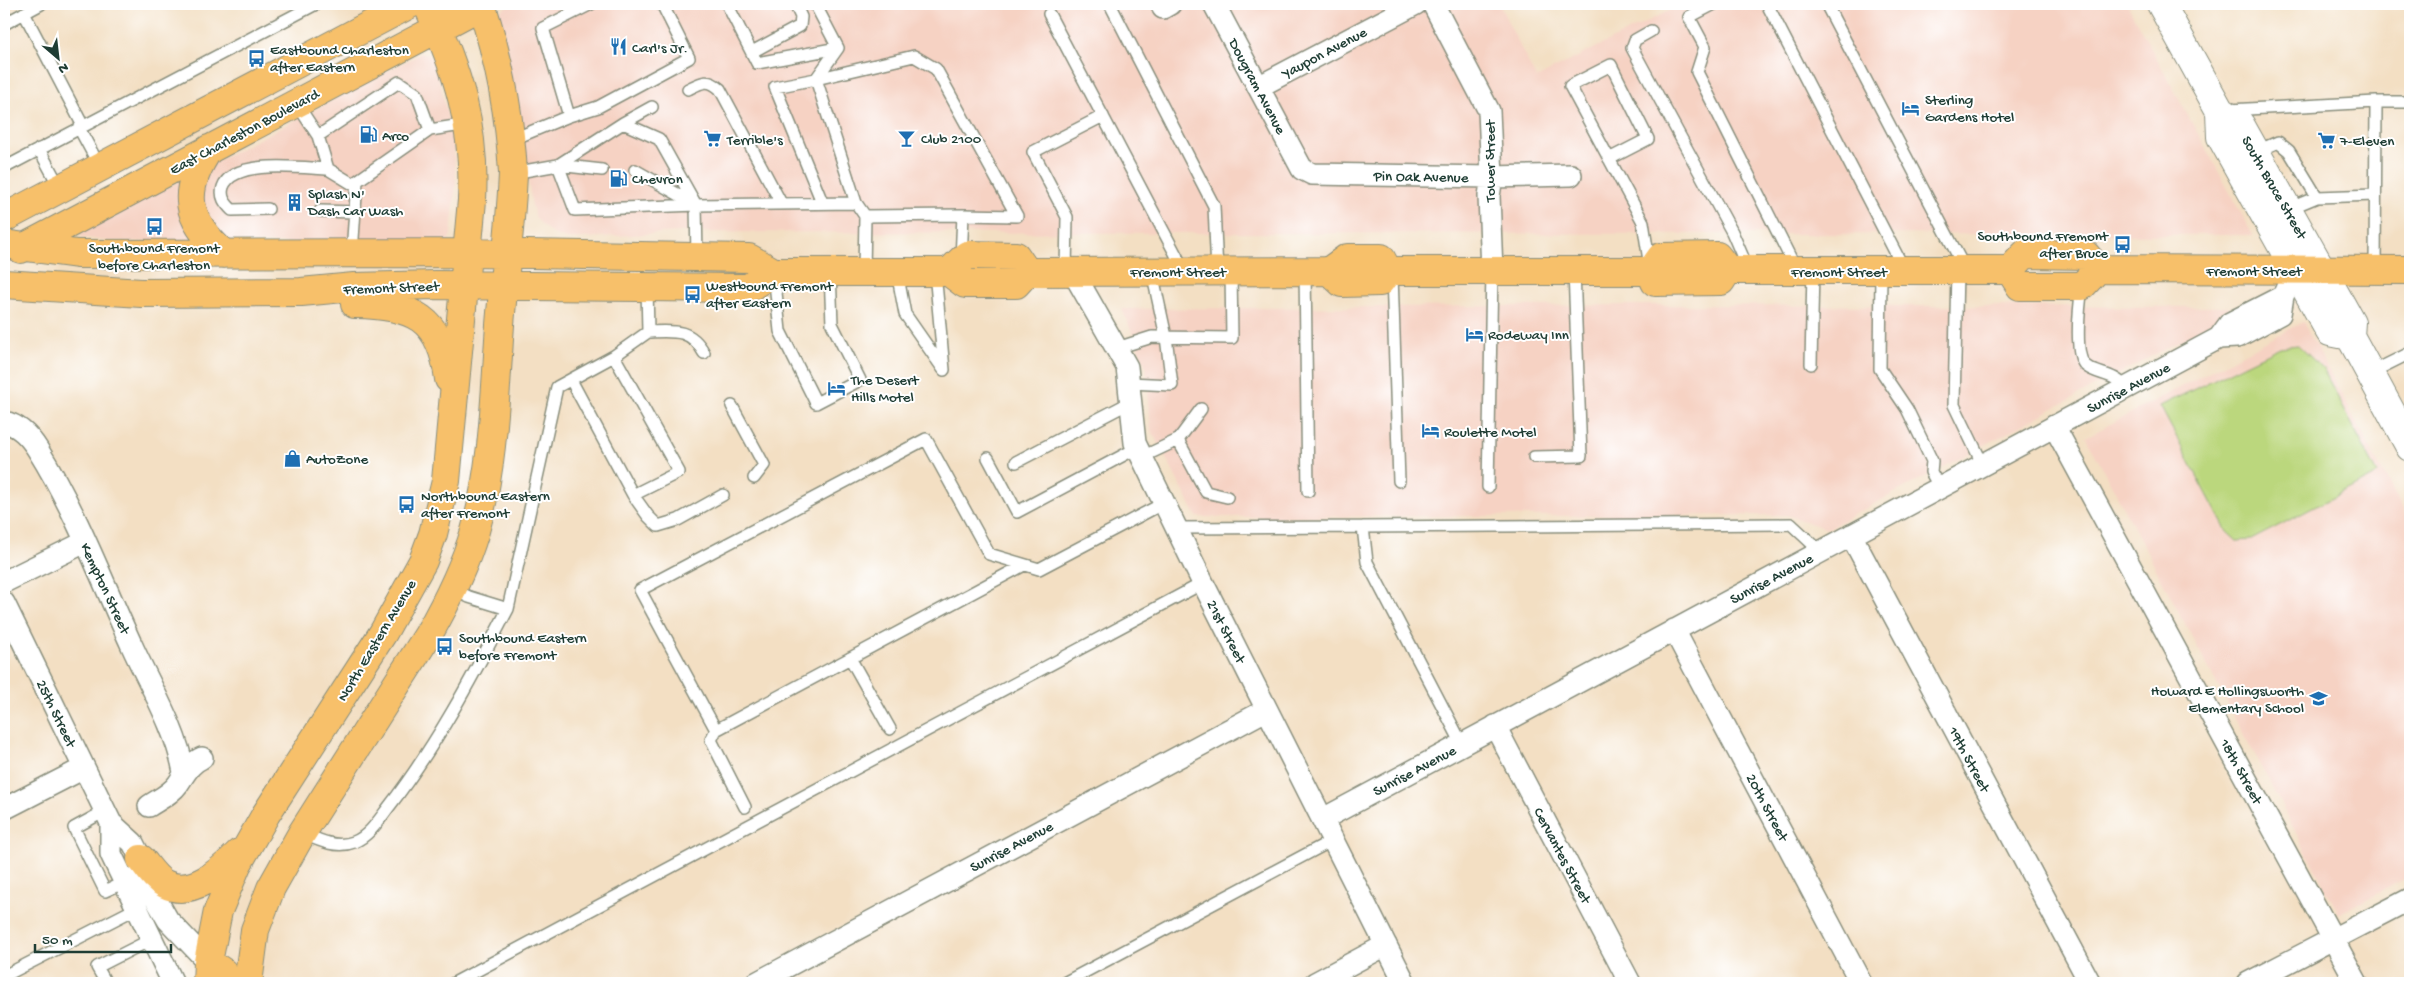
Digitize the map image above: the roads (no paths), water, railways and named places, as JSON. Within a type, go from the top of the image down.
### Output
[{"type":"main road","points":[[5,213],[100,167],[380,15],[410,4]]},
{"type":"main road","points":[[248,983],[255,930],[271,888],[302,833],[428,635],[452,589],[475,531],[486,478],[513,174],[512,140],[503,85],[482,4]]},
{"type":"main road","name":"East Charleston Boulevard","points":[[11,250],[296,103],[433,15],[482,4]]},
{"type":"main road","name":"North Eastern Avenue","points":[[207,973],[218,911],[225,890],[250,841],[283,786],[383,633],[423,561],[442,499],[453,411],[473,181],[468,124],[454,66],[433,15]]},
{"type":"main road","points":[[209,149],[199,164],[190,193],[192,208],[199,226],[210,242],[224,254]]},
{"type":"main road","name":"Fremont Street","points":[[11,250],[77,254],[352,253],[465,269],[505,270],[697,257],[749,258],[774,272],[897,272],[948,268],[965,284],[1016,284],[1028,272],[1317,271]]},
{"type":"main road","name":"Fremont Street","points":[[1738,270],[2010,270],[2025,254],[2086,255],[2090,277],[2309,270],[2410,270]]},
{"type":"main road","points":[[1317,271],[1347,258],[1381,258],[1390,271],[1650,271],[1655,282],[1721,281],[1738,270]]},
{"type":"main road","name":"Fremont Street","points":[[4,284],[140,293],[301,292],[354,287],[465,269]]},
{"type":"main road","name":"Fremont Street","points":[[505,270],[647,287],[748,288],[774,272]]},
{"type":"main road","points":[[301,292],[327,303],[395,306],[422,320],[433,331],[444,356],[453,411]]},
{"type":"main road","points":[[353,753],[424,604],[430,582],[429,568],[423,561]]},
{"type":"main road","points":[[141,858],[165,884],[178,888],[191,886],[214,875],[250,841]]},
{"type":"main road","points":[[207,973],[223,972],[228,983]]},
{"type":"street","name":"Dougram Avenue","points":[[1214,4],[1302,169]]},
{"type":"street","name":"Yaupon Avenue","points":[[1258,87],[1416,4]]},
{"type":"street","name":"Tower Street","points":[[1433,4],[1489,111],[1492,177],[1489,196],[1492,271]]},
{"type":"street","name":"South Bruce Street","points":[[2161,4],[2220,111],[2221,137],[2309,270]]},
{"type":"street","name":"South Bruce Street","points":[[2220,111],[2240,124],[2288,209],[2309,270]]},
{"type":"street","name":"Pin Oak Avenue","points":[[1302,169],[1312,174],[1492,177],[1571,175]]},
{"type":"street","name":"Sunrise Avenue","points":[[1323,819],[2219,338],[2230,323],[2283,296],[2309,270]]},
{"type":"street","points":[[2309,270],[2351,322],[2350,336],[2410,447]]},
{"type":"street","name":"21st Street","points":[[1070,272],[1127,367],[1140,452],[1164,503],[1266,710],[1405,983]]},
{"type":"street","name":"Kempton Street","points":[[4,422],[25,433],[38,450],[85,542],[163,713],[180,755],[184,772]]},
{"type":"street","name":"18th Street","points":[[2054,426],[2357,983]]},
{"type":"street","name":"19th Street","points":[[1851,535],[2090,983]]},
{"type":"street","points":[[4,582],[85,542]]},
{"type":"street","name":"25th Street","points":[[7,616],[108,817],[133,843],[141,858],[141,873],[168,920],[207,973]]},
{"type":"street","name":"20th Street","points":[[1674,630],[1861,983]]},
{"type":"street","name":"Sunrise Avenue","points":[[756,983],[1266,710]]},
{"type":"street","name":"Cervantes Street","points":[[1495,726],[1630,983]]},
{"type":"street","points":[[149,806],[177,785],[184,772],[202,758]]},
{"type":"street","points":[[4,809],[84,768]]},
{"type":"street","name":"25th Street","points":[[108,817],[111,854],[173,983]]},
{"type":"street","points":[[2248,983],[2410,899]]},
{"type":"street","points":[[1315,983],[1386,945]]},
{"type":"lane","points":[[4,24],[41,4]]},
{"type":"lane","points":[[4,168],[316,4]]},
{"type":"lane","points":[[569,116],[543,28],[591,4]]},
{"type":"lane","points":[[512,140],[569,116],[598,108],[689,58],[662,4]]},
{"type":"lane","points":[[727,4],[757,63],[838,48]]},
{"type":"lane","points":[[752,52],[800,26],[801,17],[795,4]]},
{"type":"lane","points":[[815,4],[838,48]]},
{"type":"lane","points":[[1714,4],[1689,17],[1705,47],[1697,72],[1805,270],[1812,364]]},
{"type":"lane","points":[[1768,4],[1893,270],[1880,370],[1906,408],[1932,461],[1931,472],[1940,488]]},
{"type":"lane","points":[[1826,4],[1961,270],[1954,405],[1983,464]]},
{"type":"lane","points":[[1111,6],[1214,206],[1232,338],[1152,337],[1117,348]]},
{"type":"lane","points":[[24,13],[100,167]]},
{"type":"lane","points":[[1049,14],[1185,272]]},
{"type":"lane","points":[[1652,31],[1635,40],[1632,48],[1732,232],[1738,270]]},
{"type":"lane","points":[[816,78],[838,48]]},
{"type":"lane","points":[[822,202],[775,87],[914,56],[936,69],[1017,216],[865,216]]},
{"type":"lane","points":[[1609,159],[1648,139],[1611,65],[1570,86],[1609,159],[1643,222],[1650,271]]},
{"type":"lane","points":[[816,78],[856,203],[865,216],[864,272]]},
{"type":"lane","points":[[688,89],[703,81],[712,82],[720,89],[781,203]]},
{"type":"lane","points":[[318,136],[399,82],[416,94],[430,130]]},
{"type":"lane","points":[[2220,111],[2376,102],[2410,102]]},
{"type":"lane","points":[[2375,270],[2376,102]]},
{"type":"lane","points":[[296,103],[318,136],[328,168]]},
{"type":"lane","points":[[558,165],[623,123],[652,107]]},
{"type":"lane","points":[[1070,272],[1067,217],[1034,152],[1103,116]]},
{"type":"lane","points":[[623,123],[659,139],[696,205],[697,257]]},
{"type":"lane","points":[[352,253],[357,180],[430,130],[468,124]]},
{"type":"lane","points":[[2255,152],[2278,142],[2289,151],[2317,197]]},
{"type":"lane","points":[[39,149],[60,188]]},
{"type":"lane","points":[[558,165],[575,210],[696,205],[856,203]]},
{"type":"lane","points":[[513,174],[558,165],[602,170]]},
{"type":"lane","points":[[268,209],[232,210],[225,203],[222,192],[225,181],[237,171],[253,168],[328,168],[356,186]]},
{"type":"lane","points":[[634,170],[696,205]]},
{"type":"lane","points":[[2288,209],[2317,197],[2375,195]]},
{"type":"lane","points":[[320,211],[355,212]]},
{"type":"lane","points":[[897,272],[905,314],[944,370],[948,268],[963,215]]},
{"type":"lane","points":[[1308,491],[1317,271]]},
{"type":"lane","points":[[1390,271],[1399,481]]},
{"type":"lane","points":[[1488,487],[1492,271]]},
{"type":"lane","points":[[1534,457],[1581,456],[1574,271]]},
{"type":"lane","points":[[774,272],[780,330],[816,403],[860,380],[832,324],[830,272]]},
{"type":"lane","points":[[1016,462],[1130,393],[1172,385],[1166,336],[1152,272]]},
{"type":"lane","points":[[2090,277],[2079,332],[2082,360],[2088,367],[2119,380],[2126,388]]},
{"type":"lane","points":[[647,287],[648,332]]},
{"type":"lane","points":[[302,833],[332,844],[353,842],[371,830],[407,783],[463,696],[508,609],[557,387],[614,356],[648,332],[676,331],[697,340],[704,352]]},
{"type":"lane","points":[[2370,373],[2410,353]]},
{"type":"lane","points":[[614,356],[679,472],[633,495]]},
{"type":"lane","points":[[571,380],[633,495],[648,516],[658,526],[678,520],[723,496]]},
{"type":"lane","points":[[732,406],[764,465],[754,478]]},
{"type":"lane","points":[[988,458],[1018,512],[1140,452],[1178,440],[1201,409]]},
{"type":"lane","points":[[716,730],[640,590],[926,439],[989,554],[1024,565],[1039,569],[1164,503]]},
{"type":"lane","points":[[1178,440],[1206,492],[1227,497]]},
{"type":"lane","points":[[1177,528],[1791,524],[1821,552]]},
{"type":"lane","points":[[1363,527],[1367,562],[1462,744]]},
{"type":"lane","points":[[745,807],[711,740],[716,730],[1024,565]]},
{"type":"lane","points":[[454,983],[1203,583]]},
{"type":"lane","points":[[452,589],[469,597],[508,609]]},
{"type":"lane","points":[[850,658],[890,729]]},
{"type":"lane","points":[[108,817],[74,828],[105,891],[125,882]]},
{"type":"lane","points":[[1064,983],[1333,840]]},
{"type":"lane","points":[[4,976],[137,908]]},
{"type":"lane","points":[[106,983],[97,967],[152,939]]},
{"type":"place","name":"Carl's Jr.","points":[[618,47]]},
{"type":"place","name":"Eastbound Charleston after Eastern","points":[[256,58]]},
{"type":"place","name":"Sterling Gardens Hotel","points":[[1911,108]]},
{"type":"place","name":"Arco","points":[[368,135]]},
{"type":"place","name":"Club 2100","points":[[907,138]]},
{"type":"place","name":"Terrible's","points":[[713,139]]},
{"type":"place","name":"7-Eleven","points":[[2326,140]]},
{"type":"place","name":"Chevron","points":[[618,178]]},
{"type":"place","name":"Splash N' Dash Car Wash","points":[[294,202]]},
{"type":"place","name":"Southbound Fremont before Charleston","points":[[154,226]]},
{"type":"place","name":"Southbound Fremont after Bruce","points":[[2122,244]]},
{"type":"place","name":"Westbound Fremont after Eastern","points":[[692,294]]},
{"type":"place","name":"Rodeway Inn","points":[[1474,334]]},
{"type":"place","name":"The Desert Hills Motel","points":[[837,388]]},
{"type":"place","name":"Roulette Motel","points":[[1430,431]]},
{"type":"place","name":"AutoZone","points":[[292,458]]},
{"type":"place","name":"Northbound Eastern after Fremont","points":[[407,504]]},
{"type":"place","name":"Southbound Eastern before Fremont","points":[[445,646]]},
{"type":"place","name":"Howard E Hollingsworth Elementary School","points":[[2318,699]]}]
